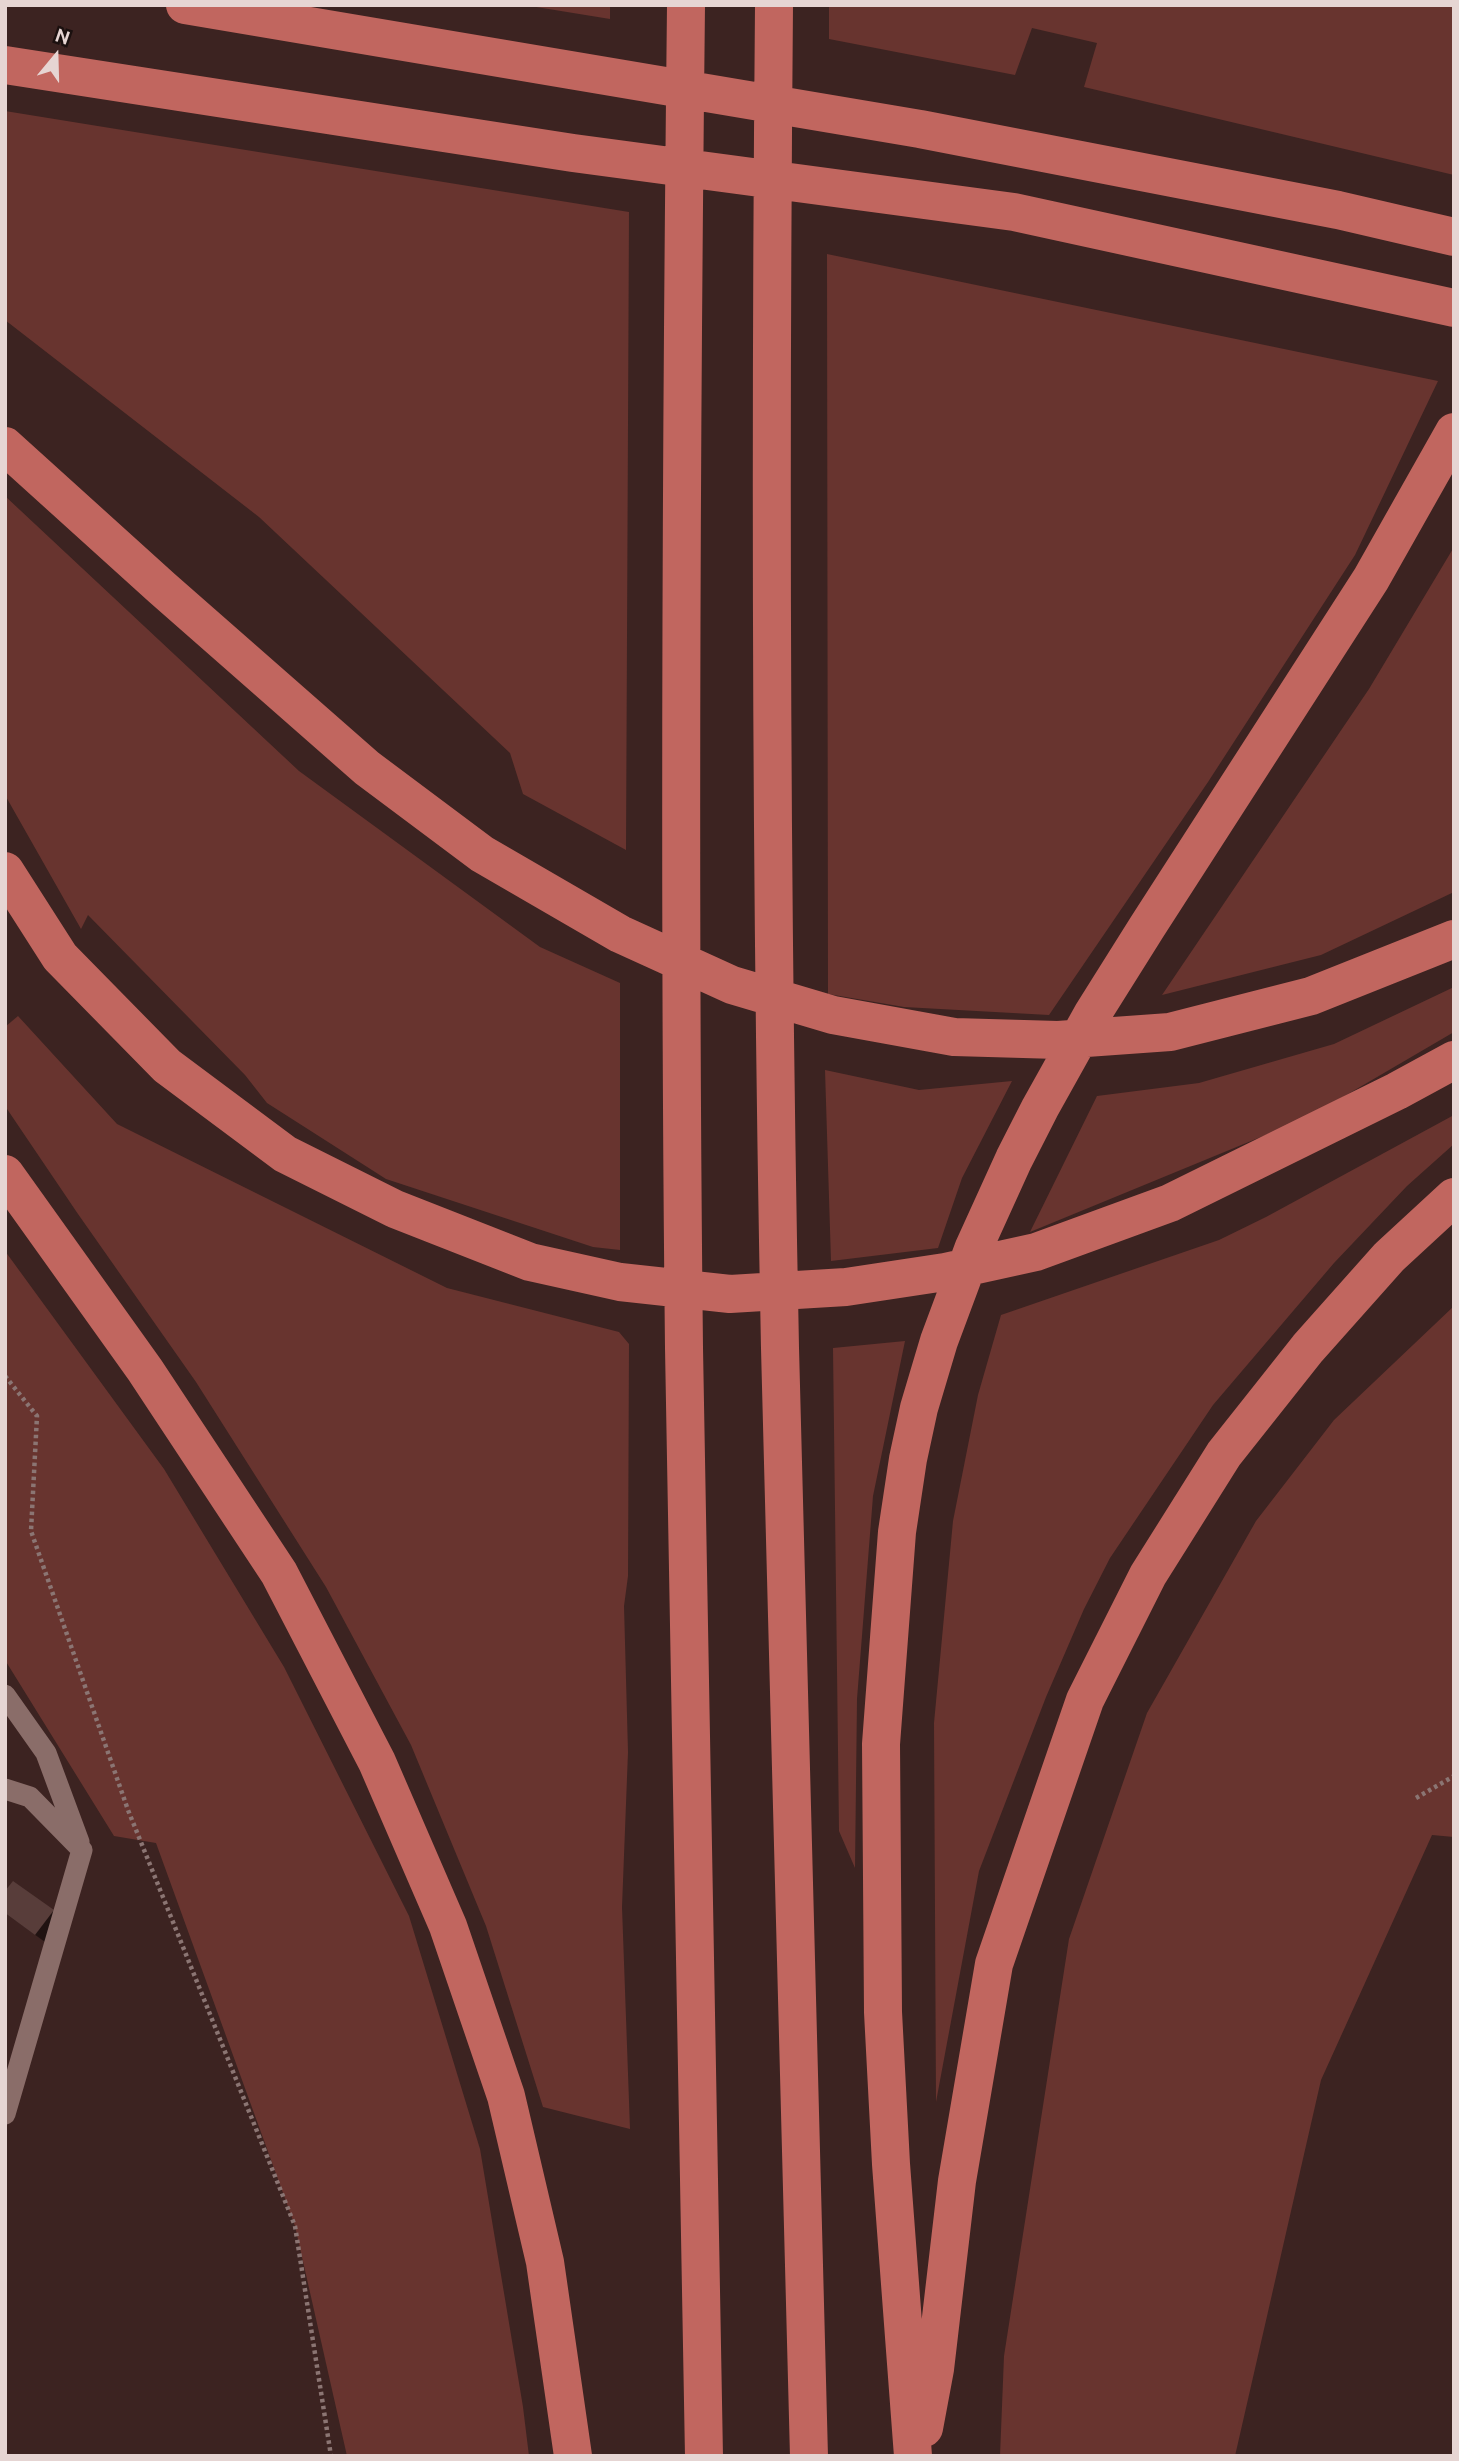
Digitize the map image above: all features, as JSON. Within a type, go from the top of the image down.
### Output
[{"type":"highway","points":[[186,5],[920,129],[1338,210],[1454,237]]},
{"type":"highway","points":[[686,5],[682,867],[684,1347],[704,2456]]},
{"type":"highway","points":[[774,5],[771,311],[773,896],[780,1348],[809,2456]]},
{"type":"highway","points":[[5,65],[573,153],[1014,212],[1454,308]]},
{"type":"highway","points":[[913,2456],[892,2178],[883,2012],[881,1744],[897,1532],[919,1408],[939,1342],[974,1247],[1014,1159],[1093,1013],[1371,579],[1449,443]]},
{"type":"highway","points":[[5,446],[152,580],[367,768],[482,854],[620,934],[732,985],[833,1015],[941,1035],[1058,1040],[1170,1032],[1311,996],[1454,939]]},
{"type":"highway","points":[[5,871],[61,957],[167,1066],[285,1154],[395,1209],[530,1262],[620,1282],[730,1294],[846,1287],[945,1272],[1036,1252],[1170,1203],[1454,1060]]},
{"type":"highway","points":[[5,1174],[145,1370],[279,1573],[377,1762],[448,1926],[506,2096],[545,2262],[573,2456]]},
{"type":"highway","points":[[920,2456],[935,2369],[957,2181],[993,1964],[1085,1700],[1148,1575],[1224,1454],[1308,1348],[1389,1257],[1454,1197]]},
{"type":"lane","points":[[5,1695],[46,1754],[82,1850],[7,2104]]},
{"type":"lane","points":[[5,1789],[30,1797],[82,1850]]},
{"type":"path","points":[[5,1376],[37,1416],[32,1531],[128,1810],[295,2226],[331,2456]]},
{"type":"path","points":[[1416,1798],[1454,1776]]},
{"type":"shaded area","points":[[524,5],[610,5],[610,19]]},
{"type":"shaded area","points":[[829,5],[1454,5],[1454,175],[1084,87],[1097,43],[1032,28],[1015,75],[829,39]]},
{"type":"shaded area","points":[[5,111],[629,212],[626,850],[523,794],[510,753],[259,517],[5,320]]},
{"type":"shaded area","points":[[827,254],[1438,381],[1355,555],[1208,782],[1049,1015],[904,1007],[828,994]]},
{"type":"shaded area","points":[[5,496],[299,771],[540,947],[620,983],[620,1250],[593,1247],[386,1179],[267,1103],[245,1075],[88,915],[81,929],[5,795]]},
{"type":"shaded area","points":[[1454,547],[1454,892],[1321,955],[1162,995],[1369,689]]},
{"type":"shaded area","points":[[1454,987],[1454,1032],[1307,1118],[1030,1232],[1097,1096],[1199,1083],[1334,1044]]},
{"type":"shaded area","points":[[18,1016],[117,1124],[447,1288],[619,1332],[629,1344],[628,1576],[624,1606],[628,1752],[622,1907],[630,2129],[543,2107],[486,1926],[411,1745],[326,1587],[196,1382],[5,1106],[5,1027]]},
{"type":"shaded area","points":[[825,1070],[919,1090],[1012,1081],[962,1178],[938,1248],[831,1261]]},
{"type":"shaded area","points":[[1454,1115],[1454,1144],[1407,1186],[1334,1263],[1213,1405],[1110,1558],[1084,1609],[1046,1697],[979,1871],[936,2102],[934,1723],[953,1521],[978,1395],[1001,1315],[1219,1240]]},
{"type":"shaded area","points":[[5,1251],[164,1469],[284,1667],[409,1916],[480,2149],[529,2456],[347,2456],[295,2226],[156,1843],[114,1836],[5,1660]]},
{"type":"shaded area","points":[[1454,1306],[1454,1837],[1432,1835],[1321,2080],[1235,2456],[1000,2456],[1004,2356],[1069,1939],[1147,1713],[1256,1521],[1334,1420]]},
{"type":"shaded area","points":[[905,1341],[873,1496],[857,1699],[855,1868],[839,1831],[833,1348]]},
{"type":"building","points":[[13,1881],[54,1910],[35,1935],[5,1913],[5,1891]]}]
